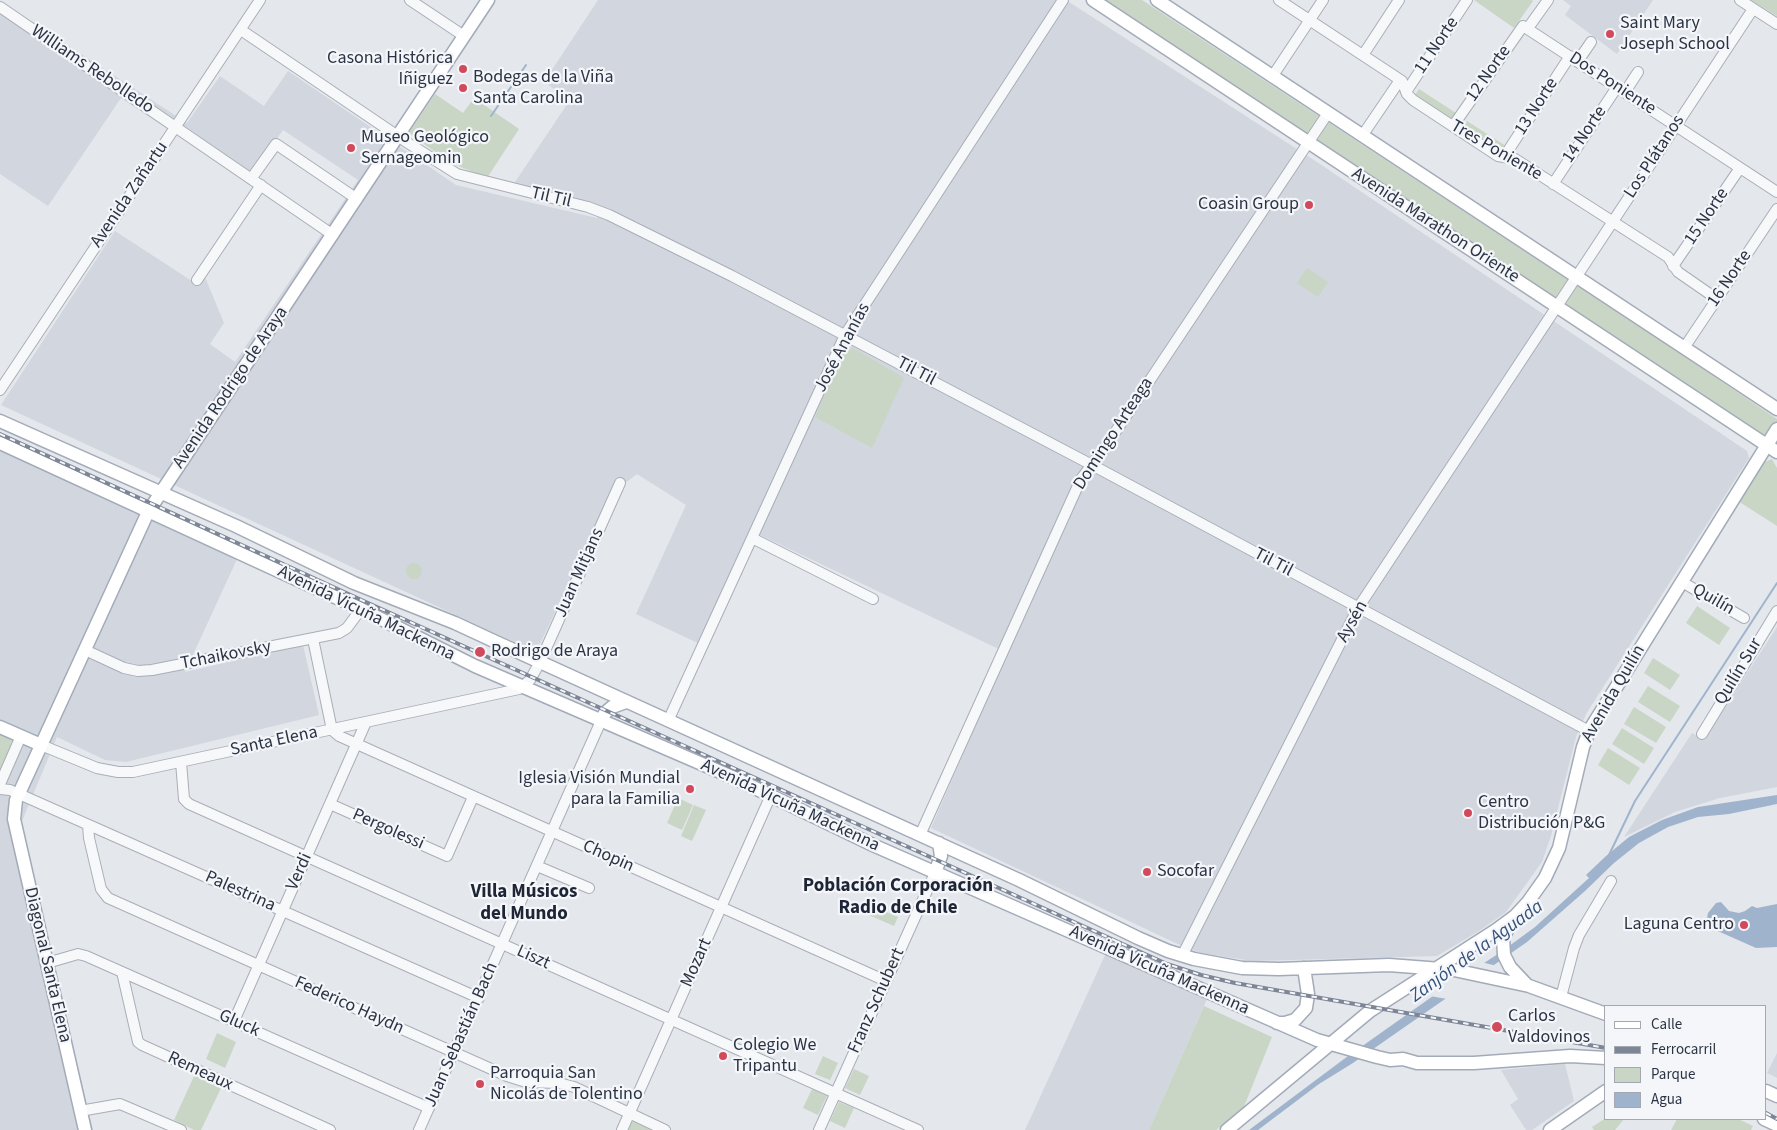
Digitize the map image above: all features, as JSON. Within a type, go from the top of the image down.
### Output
[{"type":"main road","name":"Avenida Rodrigo de Araya","points":[[17,797],[148,512],[488,0]]},
{"type":"main road","name":"Avenida Marathon Oriente","points":[[1092,0],[1772,449]]},
{"type":"main road","name":"Avenida Marathon Oriente","points":[[1157,0],[1777,409]]},
{"type":"main road","name":"Avenida Vicuña Mackenna","points":[[0,421],[162,492],[354,583],[455,623],[939,843],[1138,938],[1182,956],[1242,968],[1304,968],[1389,964],[1460,971],[1529,986],[1603,1013]]},
{"type":"main road","name":"Avenida Quilín","points":[[1227,1130],[1329,1044],[1387,999],[1480,941],[1515,916],[1528,902],[1550,868],[1559,848],[1588,731],[1682,582],[1772,449],[1777,429]]},
{"type":"main road","name":"Avenida Vicuña Mackenna","points":[[0,443],[361,609],[458,658],[522,687],[771,795],[857,838],[935,873],[1276,1023],[1329,1044],[1390,1060],[1403,1059],[1411,1062],[1497,1062],[1570,1056],[1604,1058]]},
{"type":"main road","points":[[601,721],[605,713],[612,707],[626,702]]},
{"type":"main road","name":"Santa Elena","points":[[0,727],[42,745]]},
{"type":"main road","name":"Diagonal Santa Elena","points":[[17,797],[14,819],[85,1130]]},
{"type":"main road","points":[[935,873],[940,856],[939,843]]},
{"type":"main road","points":[[1515,916],[1503,938],[1503,949],[1507,964],[1529,986]]},
{"type":"main road","points":[[1276,1023],[1295,1020],[1306,1008],[1308,994],[1304,968]]},
{"type":"main road","points":[[1550,1130],[1604,1093]]},
{"type":"street","name":"Avenida Zañartu","points":[[0,390],[260,0]]},
{"type":"street","points":[[410,0],[464,36]]},
{"type":"street","name":"José Ananías","points":[[668,721],[845,335],[1063,0]]},
{"type":"street","name":"Tres Poniente","points":[[1279,0],[1400,80],[1404,84],[1406,92],[1413,100],[1498,156],[1515,159],[1668,257],[1678,272],[1717,299]]},
{"type":"street","points":[[1272,77],[1323,0]]},
{"type":"street","points":[[1363,55],[1399,0]]},
{"type":"street","name":"11 Norte","points":[[1406,92],[1467,0]]},
{"type":"street","points":[[1740,0],[1777,24]]},
{"type":"street","points":[[1528,28],[1544,1]]},
{"type":"street","name":"Williams Rebolledo","points":[[0,7],[333,235]]},
{"type":"street","name":"Los Plátanos","points":[[1558,307],[1612,221],[1753,9]]},
{"type":"street","name":"12 Norte","points":[[1453,126],[1523,26],[1528,28]]},
{"type":"street","name":"Dos Poniente","points":[[1528,28],[1777,192]]},
{"type":"street","name":"Til Til","points":[[241,30],[457,174],[588,207],[609,215],[732,276],[1092,465],[1588,731]]},
{"type":"street","name":"13 Norte","points":[[1504,157],[1574,59],[1591,42]]},
{"type":"street","name":"14 Norte","points":[[1553,184],[1621,90],[1638,72]]},
{"type":"street","name":"11 Norte","points":[[1362,136],[1400,80]]},
{"type":"street","name":"Domingo Arteaga","points":[[920,835],[1082,479],[1104,449],[1328,113]]},
{"type":"street","points":[[251,179],[276,144],[357,199]]},
{"type":"street","name":"15 Norte","points":[[1673,266],[1740,168]]},
{"type":"street","points":[[197,280],[261,185]]},
{"type":"street","name":"16 Norte","points":[[1684,348],[1777,209]]},
{"type":"street","name":"Aysén","points":[[1182,956],[1358,608],[1558,307]]},
{"type":"street","name":"Juan Mitjans","points":[[540,662],[620,483]]},
{"type":"street","points":[[752,538],[873,599]]},
{"type":"street","name":"Quilín","points":[[1682,582],[1744,618]]},
{"type":"street","name":"Tchaikovsky","points":[[85,650],[124,668],[138,671],[152,670],[340,633],[347,628],[361,609]]},
{"type":"street","name":"Quilín Sur","points":[[1702,734],[1777,611]]},
{"type":"street","points":[[313,639],[332,730]]},
{"type":"street","points":[[522,687],[530,680],[540,662]]},
{"type":"street","name":"Santa Elena","points":[[42,745],[110,772],[134,772],[522,687]]},
{"type":"street","name":"Juan Sebastián Bach","points":[[419,1130],[601,721]]},
{"type":"street","name":"Verdi","points":[[234,1021],[366,722]]},
{"type":"street","name":"Chopin","points":[[332,730],[356,745],[886,981]]},
{"type":"street","points":[[0,784],[21,736]]},
{"type":"street","name":"Liszt","points":[[181,762],[184,796],[187,803],[918,1130]]},
{"type":"street","name":"Palestrina","points":[[0,789],[88,825],[479,998]]},
{"type":"street","name":"Mozart","points":[[622,1130],[771,795]]},
{"type":"street","name":"Pergolessi","points":[[330,804],[447,856],[472,796]]},
{"type":"street","name":"Federico Haydn","points":[[88,825],[88,838],[101,889],[108,898],[520,1081],[559,1083],[574,1087],[660,1129]]},
{"type":"street","points":[[537,866],[589,888]]},
{"type":"street","name":"Franz Schubert","points":[[818,1130],[935,873]]},
{"type":"street","points":[[1561,997],[1579,935],[1611,881]]},
{"type":"street","name":"Gluck","points":[[47,962],[81,954],[429,1108]]},
{"type":"street","name":"Remeaux","points":[[122,972],[138,1042],[330,1130]]},
{"type":"street","points":[[80,1111],[120,1104],[181,1130]]},
{"type":"shaded area","points":[[598,0],[1066,0],[1317,162],[1747,451],[1749,458],[1586,714],[1576,737],[1551,836],[1542,862],[1506,912],[1479,931],[1437,956],[1253,961],[1201,953],[1182,946],[931,828],[1007,653],[758,534],[702,645],[636,614],[686,505],[637,474],[612,493],[536,652],[1,405],[115,231],[198,285],[205,277],[224,323],[210,344],[235,362],[358,180],[283,130],[252,173],[186,127],[179,136],[121,98],[48,206],[0,174],[0,1],[187,123],[220,76],[264,106],[288,71],[456,185],[597,218],[604,208],[513,185],[570,100],[544,82]]},
{"type":"shaded area","name":"Saint Mary Joseph School","points":[[1563,0],[1653,0],[1617,54],[1565,15],[1571,6]]},
{"type":"shaded area","points":[[0,450],[149,515],[238,557],[185,672],[303,645],[319,715],[126,762],[105,760],[57,737],[20,826],[93,1130],[0,1130]]},
{"type":"shaded area","points":[[1777,627],[1777,787],[1720,798],[1675,812],[1624,837],[1692,733],[1704,740]]},
{"type":"shaded area","points":[[1106,953],[1207,999],[1149,1130],[1025,1130]]},
{"type":"shaded area","points":[[1777,1053],[1777,1078],[1767,1073]]},
{"type":"shaded area","points":[[1565,1064],[1574,1101],[1532,1130],[1526,1130],[1510,1105],[1518,1099],[1501,1070]]},
{"type":"green space","points":[[1098,0],[1142,0],[1681,354],[1777,419],[1777,449]]},
{"type":"green space","points":[[1474,0],[1532,0],[1533,1],[1514,28]]},
{"type":"green space","points":[[1751,0],[1777,0],[1777,16]]},
{"type":"green space","points":[[1419,89],[1459,115],[1453,123],[1417,100],[1415,95]]},
{"type":"green space","points":[[435,94],[463,113],[474,98],[519,129],[487,178],[449,162],[409,133]]},
{"type":"green space","points":[[1467,121],[1506,146],[1502,153],[1461,129]]},
{"type":"green space","points":[[1307,268],[1328,282],[1318,297],[1297,283]]},
{"type":"green space","points":[[853,348],[904,378],[872,448],[815,417],[843,353]]},
{"type":"green space","points":[[1772,459],[1777,468],[1777,526],[1738,501],[1762,463]]},
{"type":"green space","points":[[411,563],[417,563],[422,568],[420,577],[411,579],[406,574],[406,568]]},
{"type":"green space","points":[[1697,606],[1730,628],[1719,645],[1686,623]]},
{"type":"green space","points":[[1653,658],[1680,675],[1670,690],[1644,673]]},
{"type":"green space","points":[[1648,686],[1680,706],[1670,722],[1638,702]]},
{"type":"green space","points":[[1634,707],[1666,727],[1656,743],[1624,724]]},
{"type":"green space","points":[[1622,728],[1654,748],[1644,764],[1612,744]]},
{"type":"green space","points":[[0,733],[10,737],[12,747],[0,772]]},
{"type":"green space","points":[[1608,748],[1640,768],[1629,785],[1598,765]]},
{"type":"green space","points":[[678,798],[693,805],[682,830],[667,823]]},
{"type":"green space","points":[[694,805],[706,810],[692,841],[681,836]]},
{"type":"green space","points":[[868,904],[898,917],[894,926],[864,913]]},
{"type":"green space","points":[[1204,1006],[1272,1037],[1243,1109],[1216,1130],[1149,1130]]},
{"type":"green space","points":[[217,1033],[236,1042],[225,1068],[206,1059]]},
{"type":"green space","points":[[823,1056],[838,1063],[830,1080],[815,1074]]},
{"type":"green space","points":[[854,1069],[869,1076],[860,1095],[845,1088]]},
{"type":"green space","points":[[195,1074],[222,1086],[201,1130],[194,1130],[174,1120]]},
{"type":"green space","points":[[812,1089],[827,1096],[818,1115],[803,1108]]},
{"type":"green space","points":[[839,1102],[854,1108],[845,1128],[830,1121]]},
{"type":"green space","points":[[1604,1119],[1623,1120],[1615,1130],[1594,1130],[1592,1127]]},
{"type":"green space","points":[[1676,1120],[1740,1120],[1753,1126],[1751,1130],[1671,1130]]},
{"type":"green space","points":[[634,1121],[649,1127],[650,1130],[627,1130]]},
{"type":"water","points":[[1777,795],[1777,804],[1729,814],[1698,817],[1668,827],[1639,843],[1614,863],[1527,942],[1353,1063],[1319,1084],[1258,1130],[1249,1130],[1344,1059],[1535,927],[1589,878],[1586,875],[1629,837],[1662,820],[1698,807]]},
{"type":"water","name":"Laguna Centro","points":[[1721,902],[1729,911],[1739,913],[1752,906],[1757,908],[1777,904],[1777,947],[1756,948],[1711,928],[1707,918],[1708,913],[1716,903]]},
{"type":"pier","points":[[1481,962],[1497,966],[1447,999],[1430,996]]},
{"type":"waterway","points":[[491,116],[526,65]]},
{"type":"waterway","points":[[1609,855],[1635,801],[1777,583]]},
{"type":"railway","points":[[0,434],[368,603],[1167,964],[1235,983],[1604,1048]]},
{"type":"railway","points":[[1767,1114],[1777,1119]]},
{"type":"place","name":"Saint Mary Joseph School","points":[[1610,34]]},
{"type":"place","name":"Casona Histórica Iñiguez","points":[[463,69]]},
{"type":"place","name":"Bodegas de la Viña Santa Carolina","points":[[463,88]]},
{"type":"place","name":"Museo Geológico Sernageomin","points":[[351,148]]},
{"type":"place","name":"Coasin Group","points":[[1309,205]]},
{"type":"place","name":"Rodrigo de Araya","points":[[480,652]]},
{"type":"place","name":"Iglesia Visión Mundial para la Familia","points":[[690,789]]},
{"type":"place","name":"Centro Distribución P&G","points":[[1468,813]]},
{"type":"place","name":"Socofar","points":[[1147,872]]},
{"type":"place","name":"Laguna Centro","points":[[1744,925]]},
{"type":"place","name":"Carlos Valdovinos","points":[[1497,1027]]},
{"type":"place","name":"Colegio We Tripantu","points":[[723,1056]]},
{"type":"place","name":"Parroquia San Nicolás de Tolentino","points":[[480,1084]]},
{"type":"district","name":"Población Corporación Radio de Chile","points":[[898,898]]},
{"type":"district","name":"Villa Músicos del Mundo","points":[[524,904]]},
{"type":"water label","name":"Zanjón de la Aguada","points":[[1477,952]]}]
